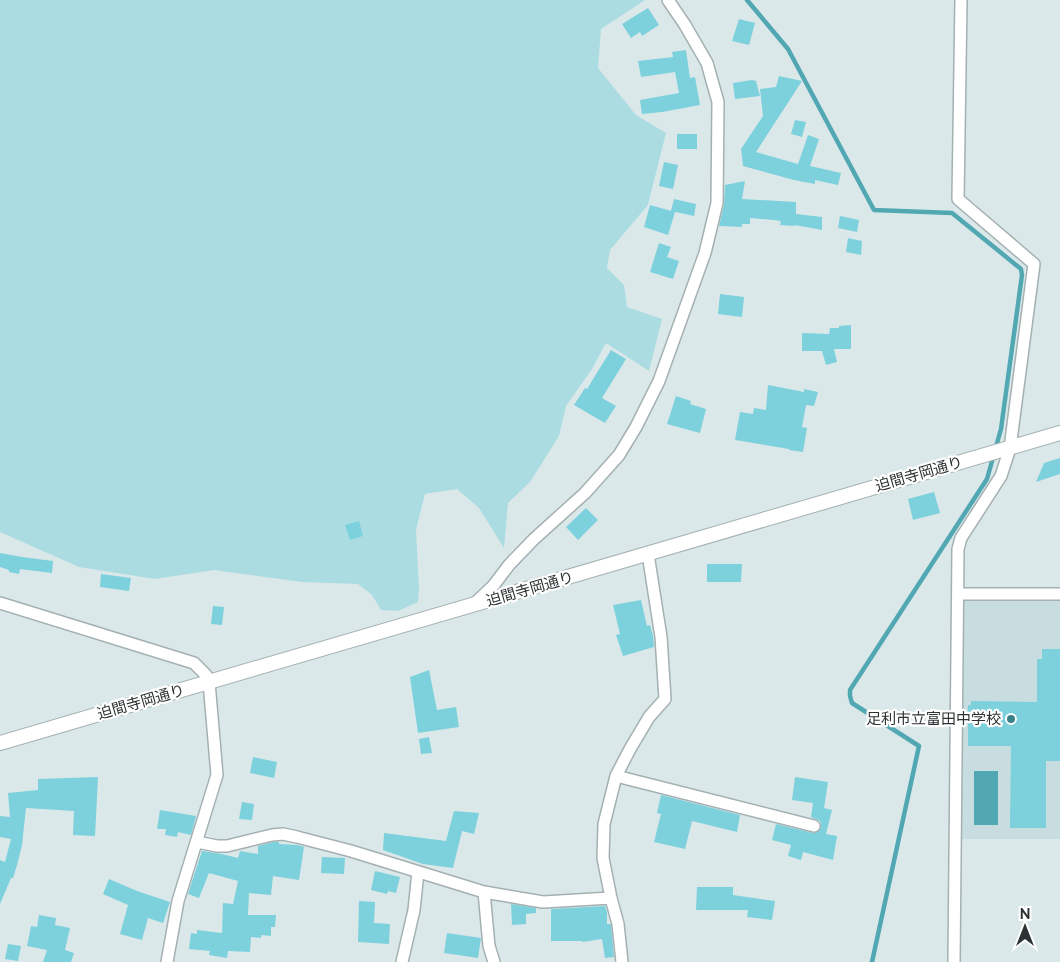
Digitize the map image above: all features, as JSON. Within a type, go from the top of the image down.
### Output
[{"type":"street","points":[[471,606],[493,586],[509,565],[534,539],[585,493],[619,455],[660,381],[705,253],[717,203],[718,102],[707,63],[668,0]]},
{"type":"street","points":[[954,962],[958,549],[960,538],[1001,476],[1010,448],[1034,264],[958,200],[961,0]]},
{"type":"street","name":"迫間寺岡通り","points":[[0,743],[1060,434]]},
{"type":"street","points":[[622,962],[618,924],[603,858],[604,824],[616,776],[649,717],[666,699],[661,637],[648,554]]},
{"type":"street","points":[[958,594],[1060,594]]},
{"type":"street","points":[[0,603],[194,663],[206,674],[209,682],[217,775],[178,901],[167,962]]},
{"type":"street","points":[[616,776],[814,826]]},
{"type":"street","points":[[197,842],[227,846],[282,834],[351,851],[484,892],[543,902],[611,898]]},
{"type":"street","points":[[402,962],[414,910],[418,872]]},
{"type":"street","points":[[484,892],[489,946],[494,962]]},
{"type":"shaded area","points":[[0,0],[645,0],[601,29],[598,68],[636,115],[666,133],[648,205],[610,250],[607,268],[624,285],[627,307],[662,319],[649,371],[606,343],[592,369],[566,406],[559,436],[530,482],[508,503],[504,548],[479,508],[457,489],[425,494],[416,530],[418,602],[398,611],[381,610],[372,595],[358,584],[302,582],[214,570],[155,579],[79,567],[0,532]]},
{"type":"shaded area","name":"足利市立富田中学校","points":[[964,600],[1060,600],[1060,839],[961,839]]},
{"type":"shaded area","points":[[974,771],[998,771],[998,825],[974,825]]},
{"type":"building","points":[[648,8],[659,25],[642,36],[640,32],[631,38],[622,24]]},
{"type":"building","points":[[739,19],[755,23],[749,45],[732,41]]},
{"type":"building","points":[[686,50],[690,78],[695,77],[700,105],[642,114],[640,100],[679,93],[675,72],[641,77],[638,61],[673,57],[672,52]]},
{"type":"building","points":[[779,76],[802,81],[756,152],[798,164],[808,135],[819,139],[810,166],[841,173],[838,185],[815,180],[815,184],[794,180],[743,166],[741,149],[763,116],[760,89],[776,87]]},
{"type":"building","points":[[756,81],[760,96],[735,99],[733,83]]},
{"type":"building","points":[[795,120],[806,122],[802,137],[791,134]]},
{"type":"building","points":[[677,134],[697,134],[697,149],[677,149]]},
{"type":"building","points":[[664,162],[678,165],[673,189],[659,186]]},
{"type":"building","points":[[745,181],[742,199],[796,202],[796,214],[822,217],[822,230],[795,225],[780,225],[781,221],[750,218],[750,224],[742,224],[742,227],[719,226],[724,205],[725,185]]},
{"type":"building","points":[[674,199],[696,204],[694,216],[671,211]]},
{"type":"building","points":[[650,205],[675,212],[668,235],[644,227]]},
{"type":"building","points":[[840,216],[859,220],[857,232],[838,228]]},
{"type":"building","points":[[848,238],[862,241],[861,255],[846,252]]},
{"type":"building","points":[[659,243],[671,247],[667,257],[679,261],[673,279],[650,272]]},
{"type":"building","points":[[720,294],[744,297],[742,317],[718,314]]},
{"type":"building","points":[[851,325],[851,349],[834,349],[837,362],[826,365],[822,351],[802,351],[802,333],[829,334],[830,328]]},
{"type":"building","points":[[611,350],[626,359],[602,398],[616,406],[605,423],[574,405],[585,388],[587,389]]},
{"type":"building","points":[[768,385],[804,392],[804,389],[818,392],[814,406],[806,405],[802,427],[807,428],[803,452],[735,440],[740,412],[753,414],[754,408],[766,410]]},
{"type":"building","points":[[676,396],[691,401],[690,404],[706,409],[700,433],[667,424]]},
{"type":"building","points":[[1060,458],[1060,474],[1036,482],[1044,463]]},
{"type":"building","points":[[934,492],[940,513],[913,520],[908,499]]},
{"type":"building","points":[[586,508],[598,520],[578,540],[566,527]]},
{"type":"building","points":[[359,521],[363,536],[350,540],[345,525]]},
{"type":"building","points":[[0,553],[53,561],[52,573],[20,569],[19,574],[9,572],[9,570],[0,567]]},
{"type":"building","points":[[707,564],[742,564],[741,582],[707,582]]},
{"type":"building","points":[[101,574],[131,578],[129,591],[100,587]]},
{"type":"building","points":[[641,600],[647,626],[650,625],[654,647],[623,656],[616,635],[620,634],[613,605]]},
{"type":"building","points":[[213,606],[224,607],[222,625],[211,624]]},
{"type":"building","points":[[1042,649],[1060,649],[1060,761],[1046,761],[1046,828],[1010,828],[1011,746],[968,746],[968,705],[971,705],[971,701],[1037,702],[1037,659],[1042,659]]},
{"type":"building","points":[[429,670],[437,710],[456,707],[459,727],[418,733],[410,677]]},
{"type":"building","points":[[429,737],[432,753],[421,754],[419,739]]},
{"type":"building","points":[[253,757],[277,762],[274,778],[250,773]]},
{"type":"building","points":[[98,777],[95,836],[73,835],[74,811],[26,808],[22,845],[17,865],[13,878],[11,878],[0,904],[0,860],[5,862],[11,839],[0,837],[0,816],[10,817],[8,793],[38,790],[38,779]]},
{"type":"building","points":[[795,777],[828,782],[824,808],[832,810],[826,834],[837,836],[833,860],[803,852],[801,860],[788,856],[791,845],[772,840],[776,824],[813,833],[816,833],[821,828],[820,821],[811,817],[813,803],[792,800]]},
{"type":"building","points":[[661,795],[740,815],[737,832],[692,821],[685,849],[654,842],[661,814],[657,813]]},
{"type":"building","points":[[242,802],[254,804],[252,820],[239,819]]},
{"type":"building","points":[[160,810],[196,816],[191,835],[178,832],[177,837],[165,835],[166,829],[157,829]]},
{"type":"building","points":[[454,811],[479,813],[474,834],[462,831],[453,868],[423,864],[383,850],[384,833],[446,841]]},
{"type":"building","points":[[273,842],[304,847],[299,880],[273,876],[271,895],[249,893],[248,915],[276,915],[275,927],[271,927],[271,936],[251,937],[250,952],[228,951],[227,958],[209,955],[210,951],[189,949],[191,933],[197,934],[197,930],[222,933],[223,903],[233,904],[238,881],[209,873],[199,898],[188,894],[202,851],[238,858],[240,851],[258,854],[258,846]]},
{"type":"building","points":[[322,857],[345,858],[344,874],[321,873]]},
{"type":"building","points":[[375,871],[400,877],[396,893],[388,891],[387,894],[371,890]]},
{"type":"building","points":[[109,879],[170,902],[163,923],[148,918],[142,940],[120,934],[128,905],[103,894]]},
{"type":"building","points":[[697,887],[733,887],[733,895],[775,901],[772,920],[747,917],[748,910],[696,910]]},
{"type":"building","points":[[359,901],[375,902],[374,923],[390,924],[389,944],[358,942]]},
{"type":"building","points":[[511,904],[536,908],[536,913],[526,914],[526,924],[512,925]]},
{"type":"building","points":[[605,906],[607,924],[611,925],[614,957],[605,958],[602,939],[582,942],[551,941],[551,909]]},
{"type":"building","points":[[39,915],[56,918],[55,925],[70,928],[65,950],[74,953],[71,962],[43,962],[47,950],[27,946],[31,926],[37,927]]},
{"type":"building","points":[[447,933],[481,938],[478,958],[444,953]]},
{"type":"building","points":[[8,944],[21,946],[18,961],[5,959]]},
{"type":"waterway","points":[[747,0],[788,49],[874,210],[952,213],[1021,269],[1022,275],[1001,429],[987,479],[850,690],[852,703],[919,746],[872,962]]},
{"type":"place","name":"足利市立富田中学校","points":[[1011,719]]}]
